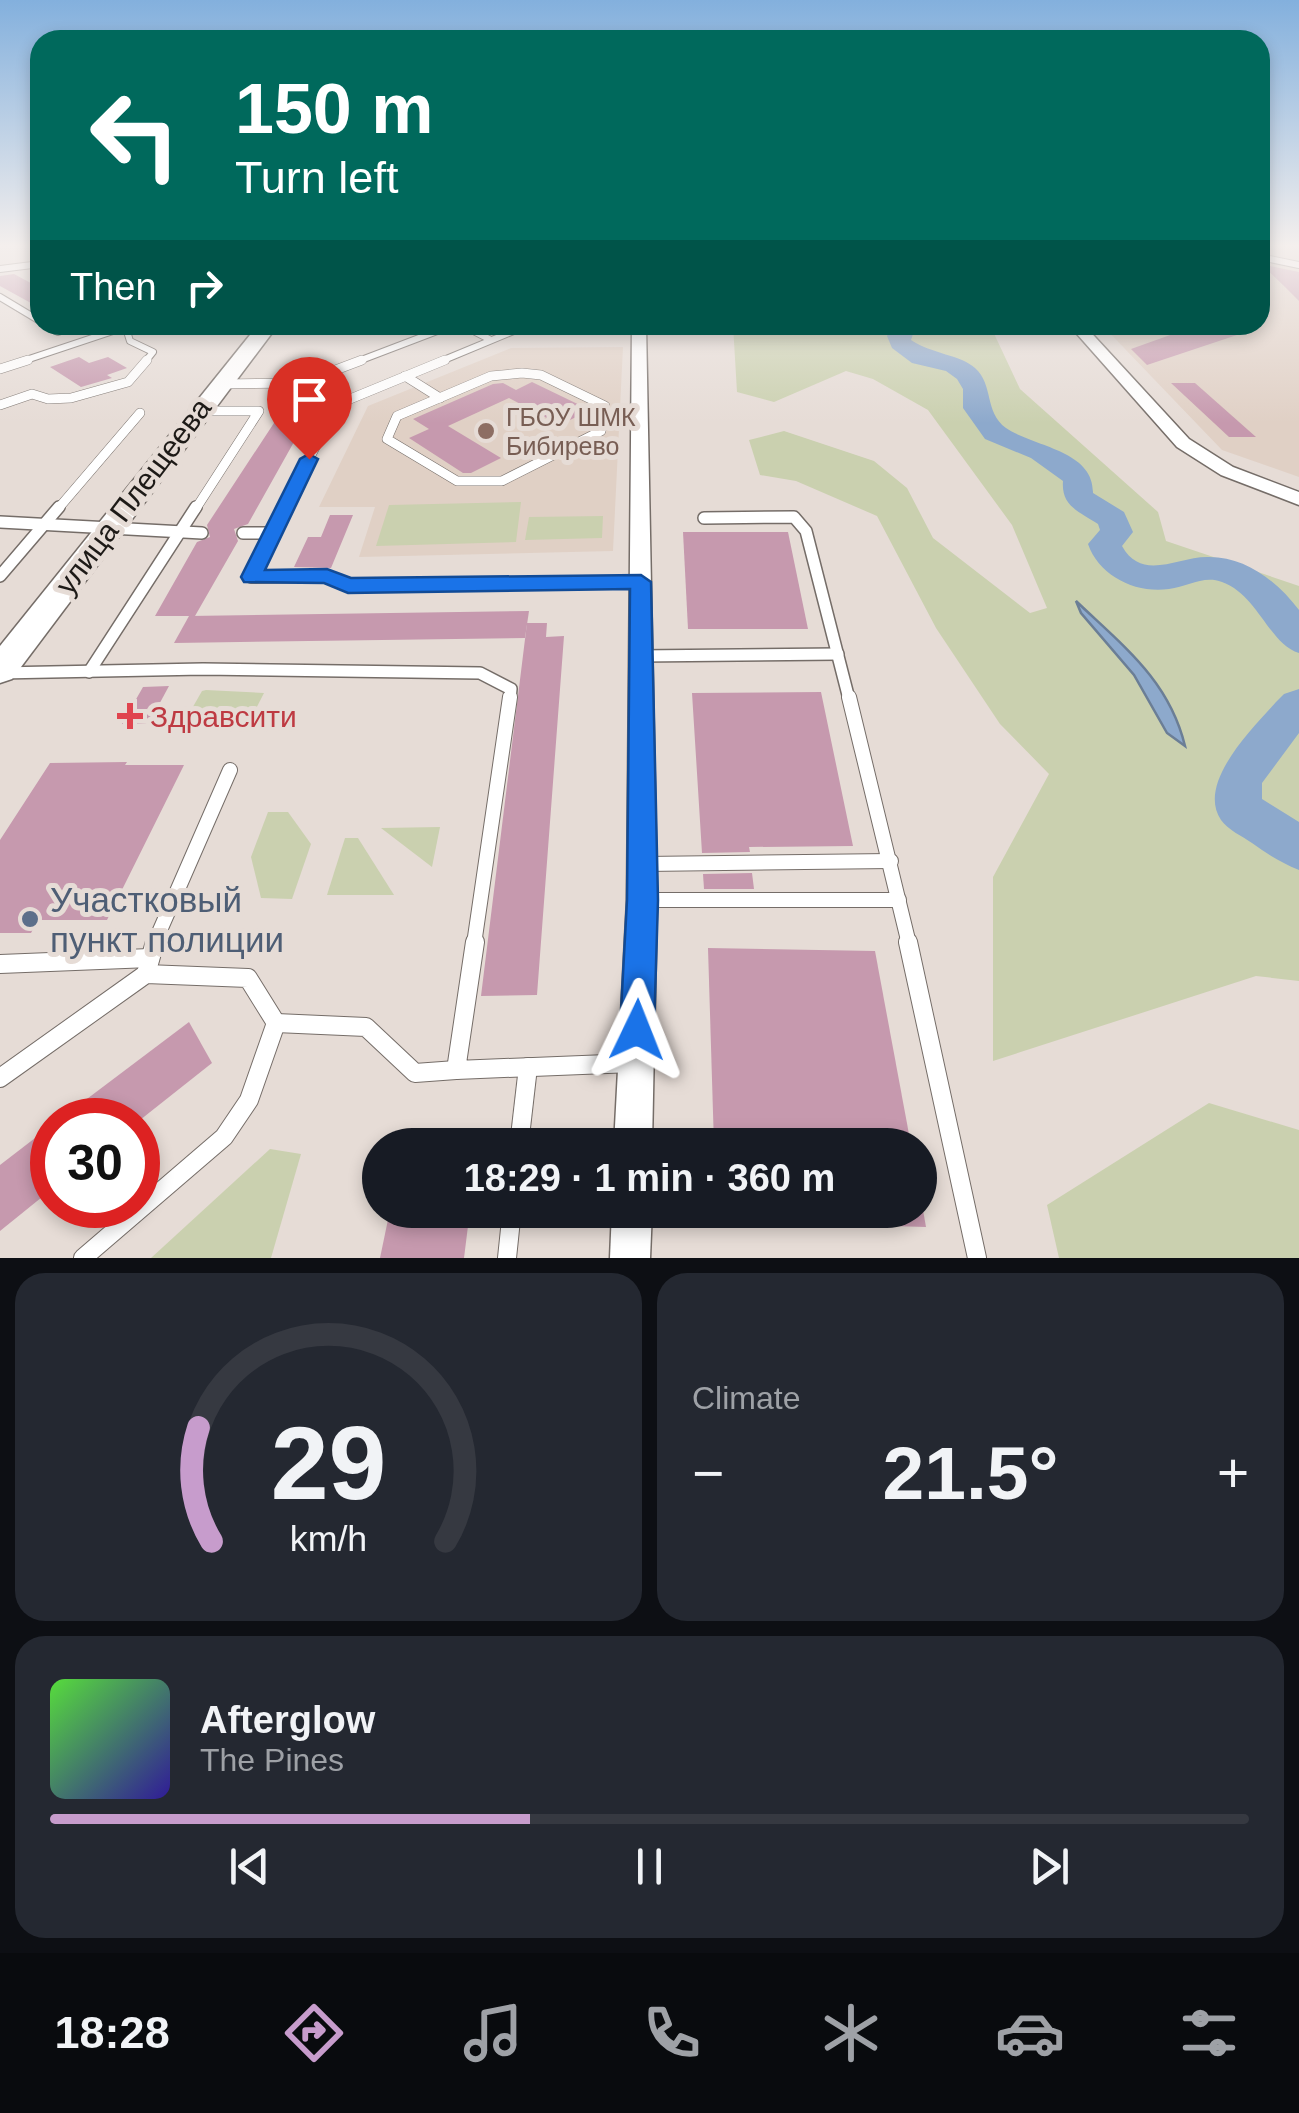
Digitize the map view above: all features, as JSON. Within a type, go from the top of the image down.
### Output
[{"type":"main road","name":"улица Плещеева","points":[[0,671],[260,335]]},
{"type":"street","points":[[634,1128],[642,900],[639,335]]},
{"type":"street","points":[[1085,335],[1183,443],[1227,471],[1299,500]]},
{"type":"street","points":[[630,1258],[631,1228]]},
{"type":"lane","points":[[0,370],[102,335]]},
{"type":"lane","points":[[0,405],[32,394],[48,399],[71,398],[128,382],[153,352],[130,341],[129,335]]},
{"type":"lane","points":[[218,384],[302,383],[427,335]]},
{"type":"lane","points":[[482,335],[490,339]]},
{"type":"lane","points":[[501,335],[338,404],[251,577],[327,576],[348,586],[641,582]]},
{"type":"lane","points":[[522,374],[541,375],[605,406],[600,431],[548,458],[502,481],[458,482],[387,439],[397,416],[440,398],[492,376],[522,374]]},
{"type":"lane","points":[[405,376],[440,398]]},
{"type":"lane","points":[[89,672],[259,411],[197,412]]},
{"type":"lane","points":[[0,576],[140,413]]},
{"type":"lane","points":[[704,518],[794,516],[806,531],[891,860],[977,1258]]},
{"type":"lane","points":[[0,522],[106,532],[202,534]]},
{"type":"lane","points":[[243,533],[270,533]]},
{"type":"lane","points":[[639,656],[838,654]]},
{"type":"lane","points":[[0,671],[480,673],[511,689],[456,1070]]},
{"type":"lane","points":[[0,1078],[148,966],[230,770]]},
{"type":"lane","points":[[642,864],[891,860]]},
{"type":"lane","points":[[642,900],[899,900]]},
{"type":"lane","points":[[0,964],[148,966],[248,978],[276,1023]]},
{"type":"lane","points":[[276,1023],[366,1026],[415,1073],[636,1063]]},
{"type":"lane","points":[[83,1258],[224,1137],[249,1100],[276,1023]]},
{"type":"lane","points":[[521,1128],[528,1067]]},
{"type":"lane","points":[[507,1258],[510,1228]]},
{"type":"shaded area","points":[[1270,306],[1299,306],[1299,477],[1222,450],[1112,335],[1270,335]]},
{"type":"shaded area","name":"ГБОУ ШМК Бибирево","points":[[623,347],[613,551],[359,557],[375,507],[319,507],[368,406],[511,348]]},
{"type":"green space","points":[[734,335],[995,335],[1020,389],[1158,512],[1166,541],[1299,586],[1299,981],[1256,976],[993,1061],[993,877],[1049,774],[1000,724],[936,628],[877,516],[796,481],[760,475],[749,440],[784,431],[874,461],[907,488],[933,538],[1030,613],[1047,608],[1012,525],[928,410],[873,379],[846,371],[774,402],[737,392]]},
{"type":"green space","points":[[521,502],[516,542],[376,546],[389,505]]},
{"type":"green space","points":[[603,516],[602,538],[525,540],[529,517]]},
{"type":"green space","points":[[202,691],[264,693],[246,728],[182,726]]},
{"type":"green space","points":[[268,812],[288,812],[311,844],[292,899],[261,898],[251,857]]},
{"type":"green space","points":[[440,827],[432,867],[381,828]]},
{"type":"green space","points":[[345,838],[358,838],[394,895],[327,895]]},
{"type":"green space","points":[[1209,1103],[1299,1130],[1299,1258],[1059,1258],[1047,1205]]},
{"type":"green space","points":[[270,1149],[301,1154],[271,1258],[151,1258]]},
{"type":"water","points":[[1076,601],[1156,683],[1178,723],[1185,746],[1167,733],[1134,675],[1081,613]]},
{"type":"building","points":[[1170,335],[1237,335],[1147,365],[1131,349]]},
{"type":"building","points":[[79,357],[89,363],[108,357],[127,368],[107,375],[112,378],[81,387],[50,367]]},
{"type":"building","points":[[532,382],[590,410],[560,425],[509,398],[448,426],[501,458],[471,473],[463,473],[409,438],[429,429],[413,419],[493,384],[503,383],[516,390]]},
{"type":"building","points":[[327,383],[248,524],[234,529],[238,541],[195,616],[155,616],[197,542],[210,537],[207,525],[291,397]]},
{"type":"building","points":[[1171,383],[1195,383],[1256,437],[1229,437]]},
{"type":"building","points":[[330,515],[353,515],[331,568],[294,567],[308,537],[321,537]]},
{"type":"building","points":[[683,532],[788,532],[808,629],[688,629]]},
{"type":"building","points":[[529,611],[525,638],[174,643],[189,616]]},
{"type":"building","points":[[527,623],[547,623],[546,637],[564,636],[537,995],[481,996]]},
{"type":"building","points":[[169,686],[149,723],[122,724],[143,687]]},
{"type":"building","points":[[821,692],[853,846],[749,847],[750,852],[702,853],[692,693]]},
{"type":"building","points":[[127,762],[125,765],[184,765],[107,920],[38,920],[31,933],[0,933],[0,840],[50,763]]},
{"type":"building","points":[[752,873],[754,889],[704,889],[703,874]]},
{"type":"building","points":[[708,948],[875,951],[908,1128],[713,1128]]},
{"type":"building","points":[[189,1022],[212,1063],[160,1104],[160,1098],[88,1098]]},
{"type":"building","points":[[30,1142],[30,1207],[0,1231],[0,1165]]},
{"type":"building","points":[[386,1228],[468,1228],[464,1258],[380,1258]]},
{"type":"waterway","points":[[900,335],[900,343],[921,358],[955,366],[967,374],[976,389],[976,408],[995,433],[1041,452],[1078,478],[1077,497],[1113,519],[1117,532],[1105,544],[1120,566],[1158,578],[1206,568],[1240,576],[1264,593],[1299,639]]},
{"type":"waterway","points":[[1299,705],[1240,777],[1239,809],[1299,848]]},
{"type":"place","name":"ГБОУ ШМК Бибирево","points":[[486,431]]},
{"type":"place","name":"Здравсити","points":[[130,716]]},
{"type":"place","name":"Участковый пункт полиции","points":[[30,919]]},
{"type":"route","points":[[309,459],[251,577],[327,576],[348,586],[641,582],[642,900],[637,1030]]}]
